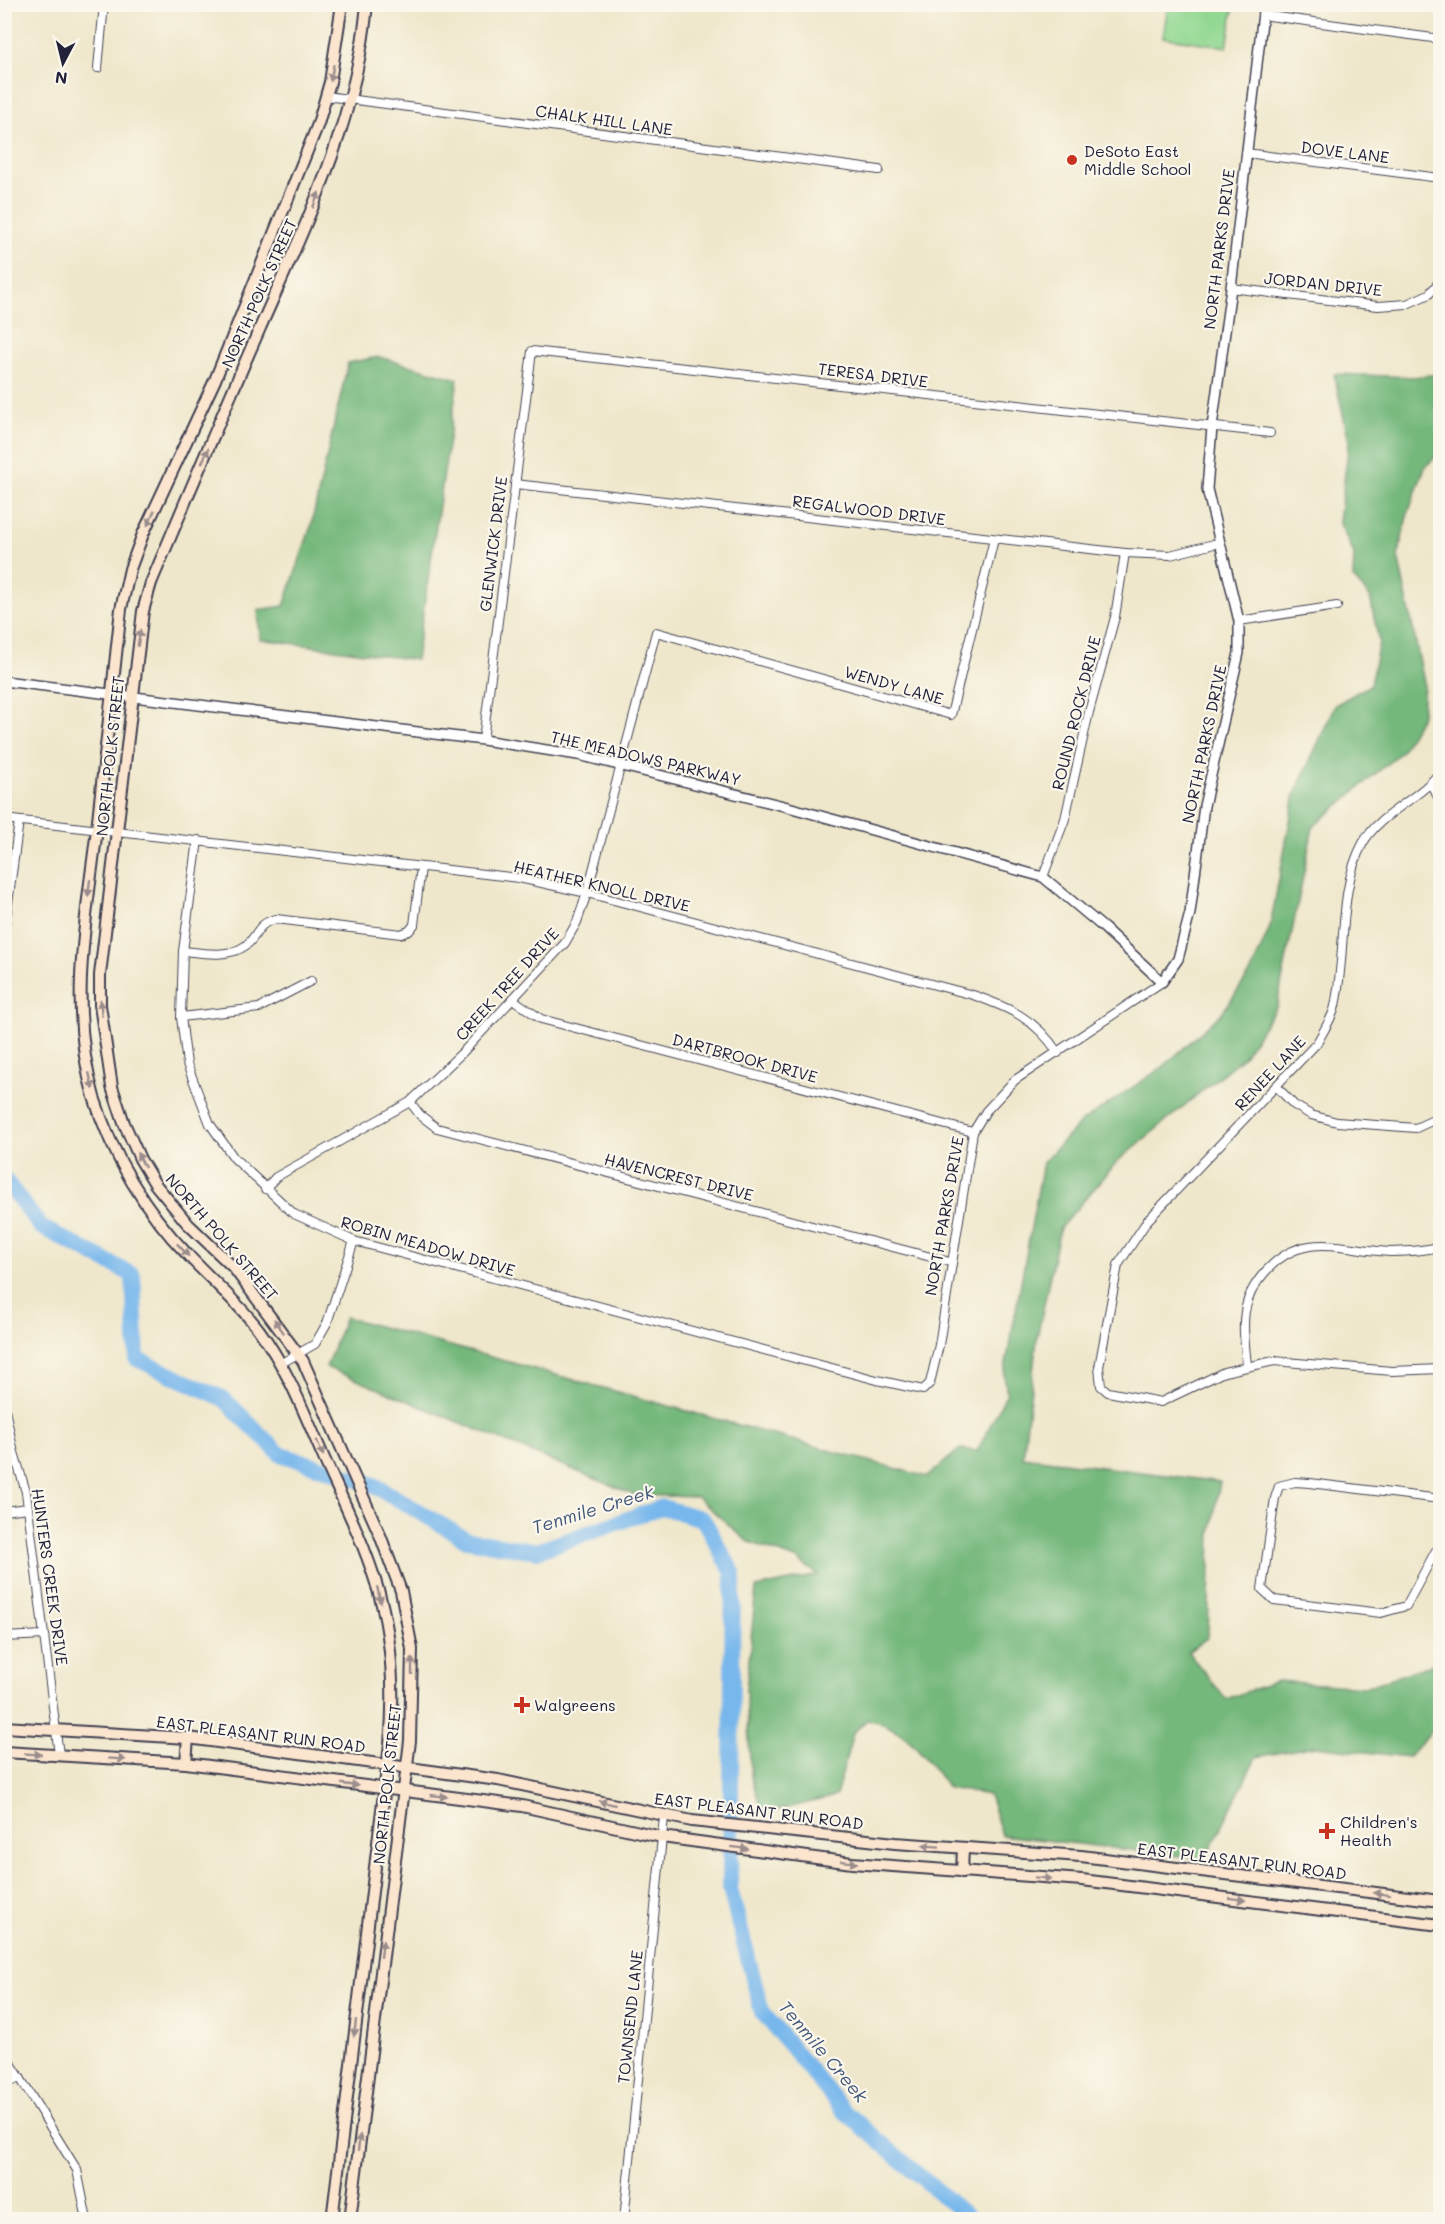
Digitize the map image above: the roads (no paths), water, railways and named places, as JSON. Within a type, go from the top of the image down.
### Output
[{"type":"main road","name":"NORTH POLK STREET","points":[[332,2220],[392,1724],[389,1641],[376,1581],[296,1395],[280,1364],[236,1302],[157,1221],[131,1180],[107,1133],[94,1096],[83,1048],[79,1004],[82,943],[121,609],[130,569],[215,380],[318,124],[326,96],[342,4]]},
{"type":"main road","name":"NORTH POLK STREET","points":[[350,2220],[387,1909],[407,1767],[412,1710],[412,1649],[401,1591],[380,1535],[298,1354],[234,1268],[188,1224],[155,1184],[124,1123],[112,1087],[100,1005],[100,975],[143,611],[151,583],[314,205],[349,101],[365,27],[367,4]]},
{"type":"main road","points":[[215,380],[234,387]]},
{"type":"main road","name":"EAST PLEASANT RUN ROAD","points":[[4,1727],[188,1738],[388,1764],[523,1785],[664,1817],[692,1821],[963,1848],[1081,1856],[1440,1901]]},
{"type":"main road","points":[[186,1763],[188,1738]]},
{"type":"main road","points":[[4,1752],[186,1763],[522,1806],[663,1838],[883,1866],[1082,1880],[1440,1925]]},
{"type":"main road","points":[[522,1806],[523,1785]]},
{"type":"main road","points":[[962,1872],[963,1848]]},
{"type":"main road","points":[[1216,1896],[1218,1874]]},
{"type":"main road","points":[[370,1907],[387,1909]]},
{"type":"main road","points":[[346,2106],[363,2108]]},
{"type":"main road","points":[[334,2199],[352,2201]]},
{"type":"street","points":[[98,68],[105,4]]},
{"type":"street","name":"NORTH PARKS DRIVE","points":[[923,1390],[930,1383],[939,1345],[950,1262],[973,1132],[986,1111],[1015,1080],[1162,982],[1178,959],[1190,913],[1204,806],[1239,653],[1239,621],[1218,543],[1207,489],[1212,428],[1231,288],[1264,4]]},
{"type":"street","points":[[1262,15],[1440,39]]},
{"type":"street","name":"CHALK HILL LANE","points":[[326,96],[349,101],[879,170]]},
{"type":"street","name":"DOVE LANE","points":[[1246,153],[1440,178]]},
{"type":"street","name":"JORDAN DRIVE","points":[[1231,288],[1378,306],[1407,303],[1429,294],[1440,281]]},
{"type":"street","name":"TERESA DRIVE","points":[[531,351],[1270,433]]},
{"type":"street","name":"GLENWICK DRIVE","points":[[483,740],[531,351]]},
{"type":"street","name":"REGALWOOD DRIVE","points":[[515,484],[1125,553],[1170,555],[1218,543]]},
{"type":"street","name":"WENDY LANE","points":[[656,632],[951,715],[994,538]]},
{"type":"street","name":"ROUND ROCK DRIVE","points":[[1043,877],[1065,819],[1089,712],[1115,617],[1125,553]]},
{"type":"street","points":[[1239,621],[1337,606]]},
{"type":"street","name":"CREEK TREE DRIVE","points":[[265,1189],[276,1177],[410,1101],[445,1070],[565,944],[578,922],[587,893],[656,632]]},
{"type":"street","name":"THE MEADOWS PARKWAY","points":[[4,681],[483,740],[578,754],[845,822],[1043,877],[1104,928],[1162,982]]},
{"type":"street","name":"RENEE LANE","points":[[1247,1365],[1224,1372],[1161,1402],[1108,1392],[1101,1386],[1099,1367],[1119,1265],[1147,1221],[1317,1042],[1333,1011],[1351,877],[1364,841],[1384,819],[1431,785],[1440,772]]},
{"type":"street","points":[[1431,785],[1440,800]]},
{"type":"street","name":"HEATHER KNOLL DRIVE","points":[[4,819],[519,878],[587,893],[982,998],[1011,1008],[1041,1031],[1058,1053]]},
{"type":"street","points":[[4,933],[19,821]]},
{"type":"street","name":"ROBIN MEADOW DRIVE","points":[[198,840],[183,951],[181,1017],[187,1065],[210,1124],[234,1158],[294,1214],[354,1241],[866,1378],[923,1390]]},
{"type":"street","points":[[183,951],[234,952],[247,946],[263,922],[276,919],[401,934],[410,931],[414,925],[421,867]]},
{"type":"street","points":[[181,1017],[259,1008],[311,981]]},
{"type":"street","name":"DARTBROOK DRIVE","points":[[514,1000],[541,1019],[973,1132]]},
{"type":"street","points":[[1276,1086],[1294,1105],[1311,1115],[1337,1122],[1416,1128],[1440,1117]]},
{"type":"street","name":"HAVENCREST DRIVE","points":[[410,1101],[420,1114],[437,1128],[950,1262]]},
{"type":"street","points":[[280,1364],[315,1344],[327,1323],[354,1241]]},
{"type":"street","points":[[1440,1247],[1390,1251],[1333,1244],[1295,1247],[1272,1264],[1256,1281],[1244,1305],[1243,1323],[1247,1365],[1274,1361],[1392,1371],[1440,1369]]},
{"type":"street","name":"HUNTERS CREEK DRIVE","points":[[4,1404],[28,1508],[59,1755]]},
{"type":"street","points":[[1440,1499],[1294,1482],[1279,1486],[1275,1498],[1262,1589],[1274,1600],[1381,1613],[1403,1607],[1416,1590],[1440,1543]]},
{"type":"street","points":[[4,1511],[28,1508]]},
{"type":"street","points":[[4,1637],[45,1635]]},
{"type":"street","name":"TOWNSEND LANE","points":[[624,2220],[664,1817]]},
{"type":"street","points":[[4,2052],[76,2170],[87,2220]]},
{"type":"street","points":[[4,2086],[20,2077]]},
{"type":"waterway","name":"Tenmile Creek","points":[[4,1179],[41,1227],[133,1275],[137,1359],[224,1399],[280,1454],[374,1485],[467,1540],[537,1551],[662,1507],[703,1519],[733,1573],[730,1889],[762,2012],[843,2110],[971,2220]]},
{"type":"place","name":"DeSoto East Middle School","points":[[1072,160]]},
{"type":"place","name":"Walgreens","points":[[522,1705]]},
{"type":"place","name":"Children's Health","points":[[1327,1831]]}]
